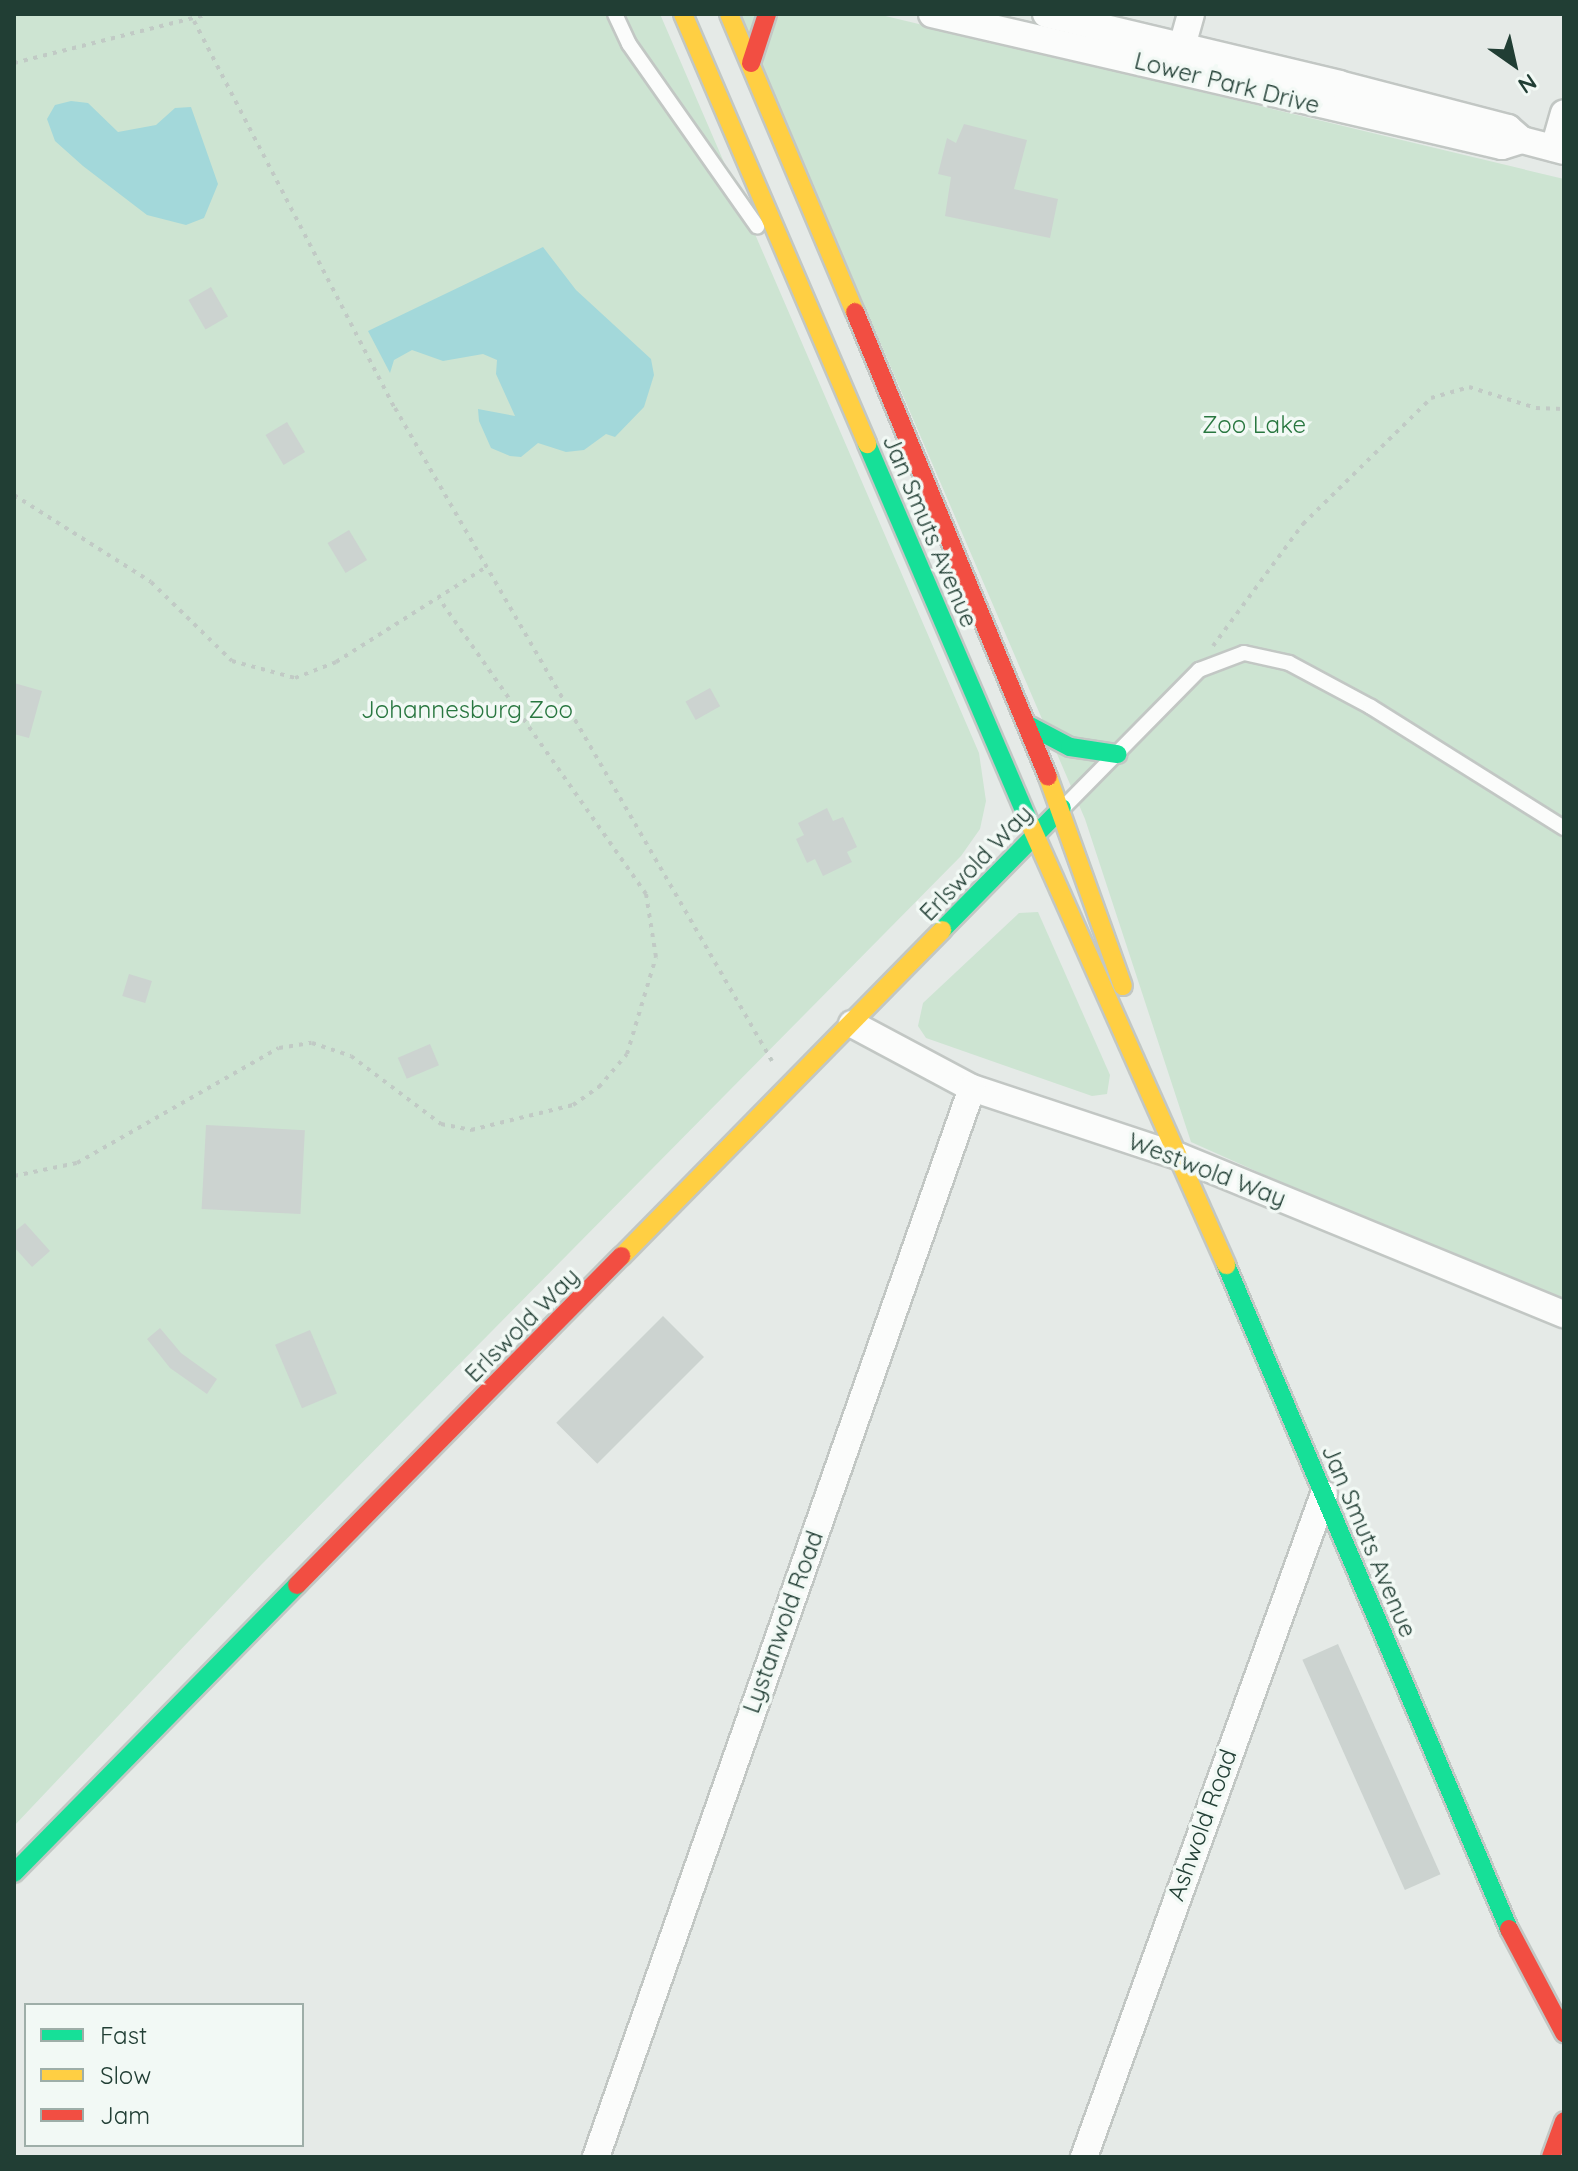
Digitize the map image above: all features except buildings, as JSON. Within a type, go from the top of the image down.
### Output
[{"type":"main road","name":"Jan Smuts Avenue","points":[[683,14],[1034,838],[1120,1035],[1140,1062],[1519,1952],[1564,2033]]},
{"type":"main road","name":"Jan Smuts Avenue","points":[[729,14],[1030,726],[1062,808],[1139,1031],[1140,1062]]},
{"type":"main road","points":[[751,63],[767,14]]},
{"type":"main road","points":[[1030,726],[1070,747],[1117,754]]},
{"type":"main road","name":"Erlswold Way","points":[[14,1873],[789,1091],[1062,808]]},
{"type":"main road","points":[[1551,2157],[1564,2121]]},
{"type":"street","name":"Lower Park Drive","points":[[932,14],[1178,60],[1502,146],[1522,140],[1559,149]]},
{"type":"street","name":"Lower Park Drive","points":[[1046,14],[1178,60]]},
{"type":"street","points":[[1178,60],[1191,14]]},
{"type":"street","points":[[1559,149],[1564,113]]},
{"type":"street","name":"Westwold Way","points":[[852,1024],[972,1088],[1178,1156],[1564,1314]]},
{"type":"street","name":"Lystanwold Road","points":[[596,2157],[972,1088]]},
{"type":"street","name":"Ashwold Road","points":[[1084,2157],[1324,1494]]},
{"type":"lane","points":[[615,14],[629,44],[797,281]]},
{"type":"lane","points":[[1062,808],[1199,670],[1244,653],[1289,663],[1463,761],[1564,828]]},
{"type":"path","points":[[14,63],[194,21],[209,14]]},
{"type":"path","points":[[194,21],[395,408],[789,1091]]},
{"type":"path","points":[[1199,670],[1303,524],[1431,398],[1469,387],[1536,408],[1564,409]]},
{"type":"path","points":[[14,495],[120,560],[232,661],[257,671],[295,678],[315,672],[486,567]]},
{"type":"path","points":[[14,1176],[77,1163],[279,1048],[312,1043],[351,1056],[441,1124],[471,1130],[573,1105],[627,1054],[656,957],[646,894],[439,598]]},
{"type":"green space","name":"Johannesburg Zoo","points":[[14,14],[660,14],[979,753],[986,801],[980,829],[961,856],[261,1565],[14,1826]]},
{"type":"green space","name":"Zoo Lake","points":[[739,14],[877,14],[1564,179],[1564,1309],[1191,1142],[1085,819]]},
{"type":"green space","points":[[1038,912],[1110,1075],[1107,1094],[1092,1096],[926,1038],[918,1026],[923,1003],[1019,913]]},
{"type":"water","points":[[71,101],[88,103],[118,132],[156,125],[175,108],[191,107],[218,184],[204,218],[186,225],[147,215],[83,166],[55,141],[47,119],[55,105]]},
{"type":"water","points":[[543,247],[576,290],[651,359],[654,375],[644,407],[615,437],[606,434],[584,450],[566,452],[538,443],[521,457],[510,456],[491,448],[479,421],[478,409],[515,416],[496,374],[497,360],[483,354],[443,361],[412,350],[394,360],[390,373],[368,331]]},
{"type":"traffic: fast","points":[[867,444],[1030,824]]},
{"type":"traffic: fast","points":[[1030,726],[1070,747],[1117,754]]},
{"type":"traffic: fast","points":[[942,930],[1062,808]]},
{"type":"traffic: fast","points":[[1226,1265],[1509,1929]]},
{"type":"traffic: fast","points":[[14,1873],[297,1585]]},
{"type":"traffic: slow","points":[[683,14],[867,444]]},
{"type":"traffic: slow","points":[[729,14],[855,312]]},
{"type":"traffic: slow","points":[[1048,777],[1123,986]]},
{"type":"traffic: slow","points":[[1030,824],[1226,1265]]},
{"type":"traffic: slow","points":[[622,1256],[942,930]]},
{"type":"traffic: jam","points":[[751,63],[767,14]]},
{"type":"traffic: jam","points":[[855,312],[1048,777]]},
{"type":"traffic: jam","points":[[297,1585],[622,1256]]},
{"type":"traffic: jam","points":[[1509,1929],[1564,2033]]},
{"type":"traffic: jam","points":[[1551,2157],[1564,2121]]}]
